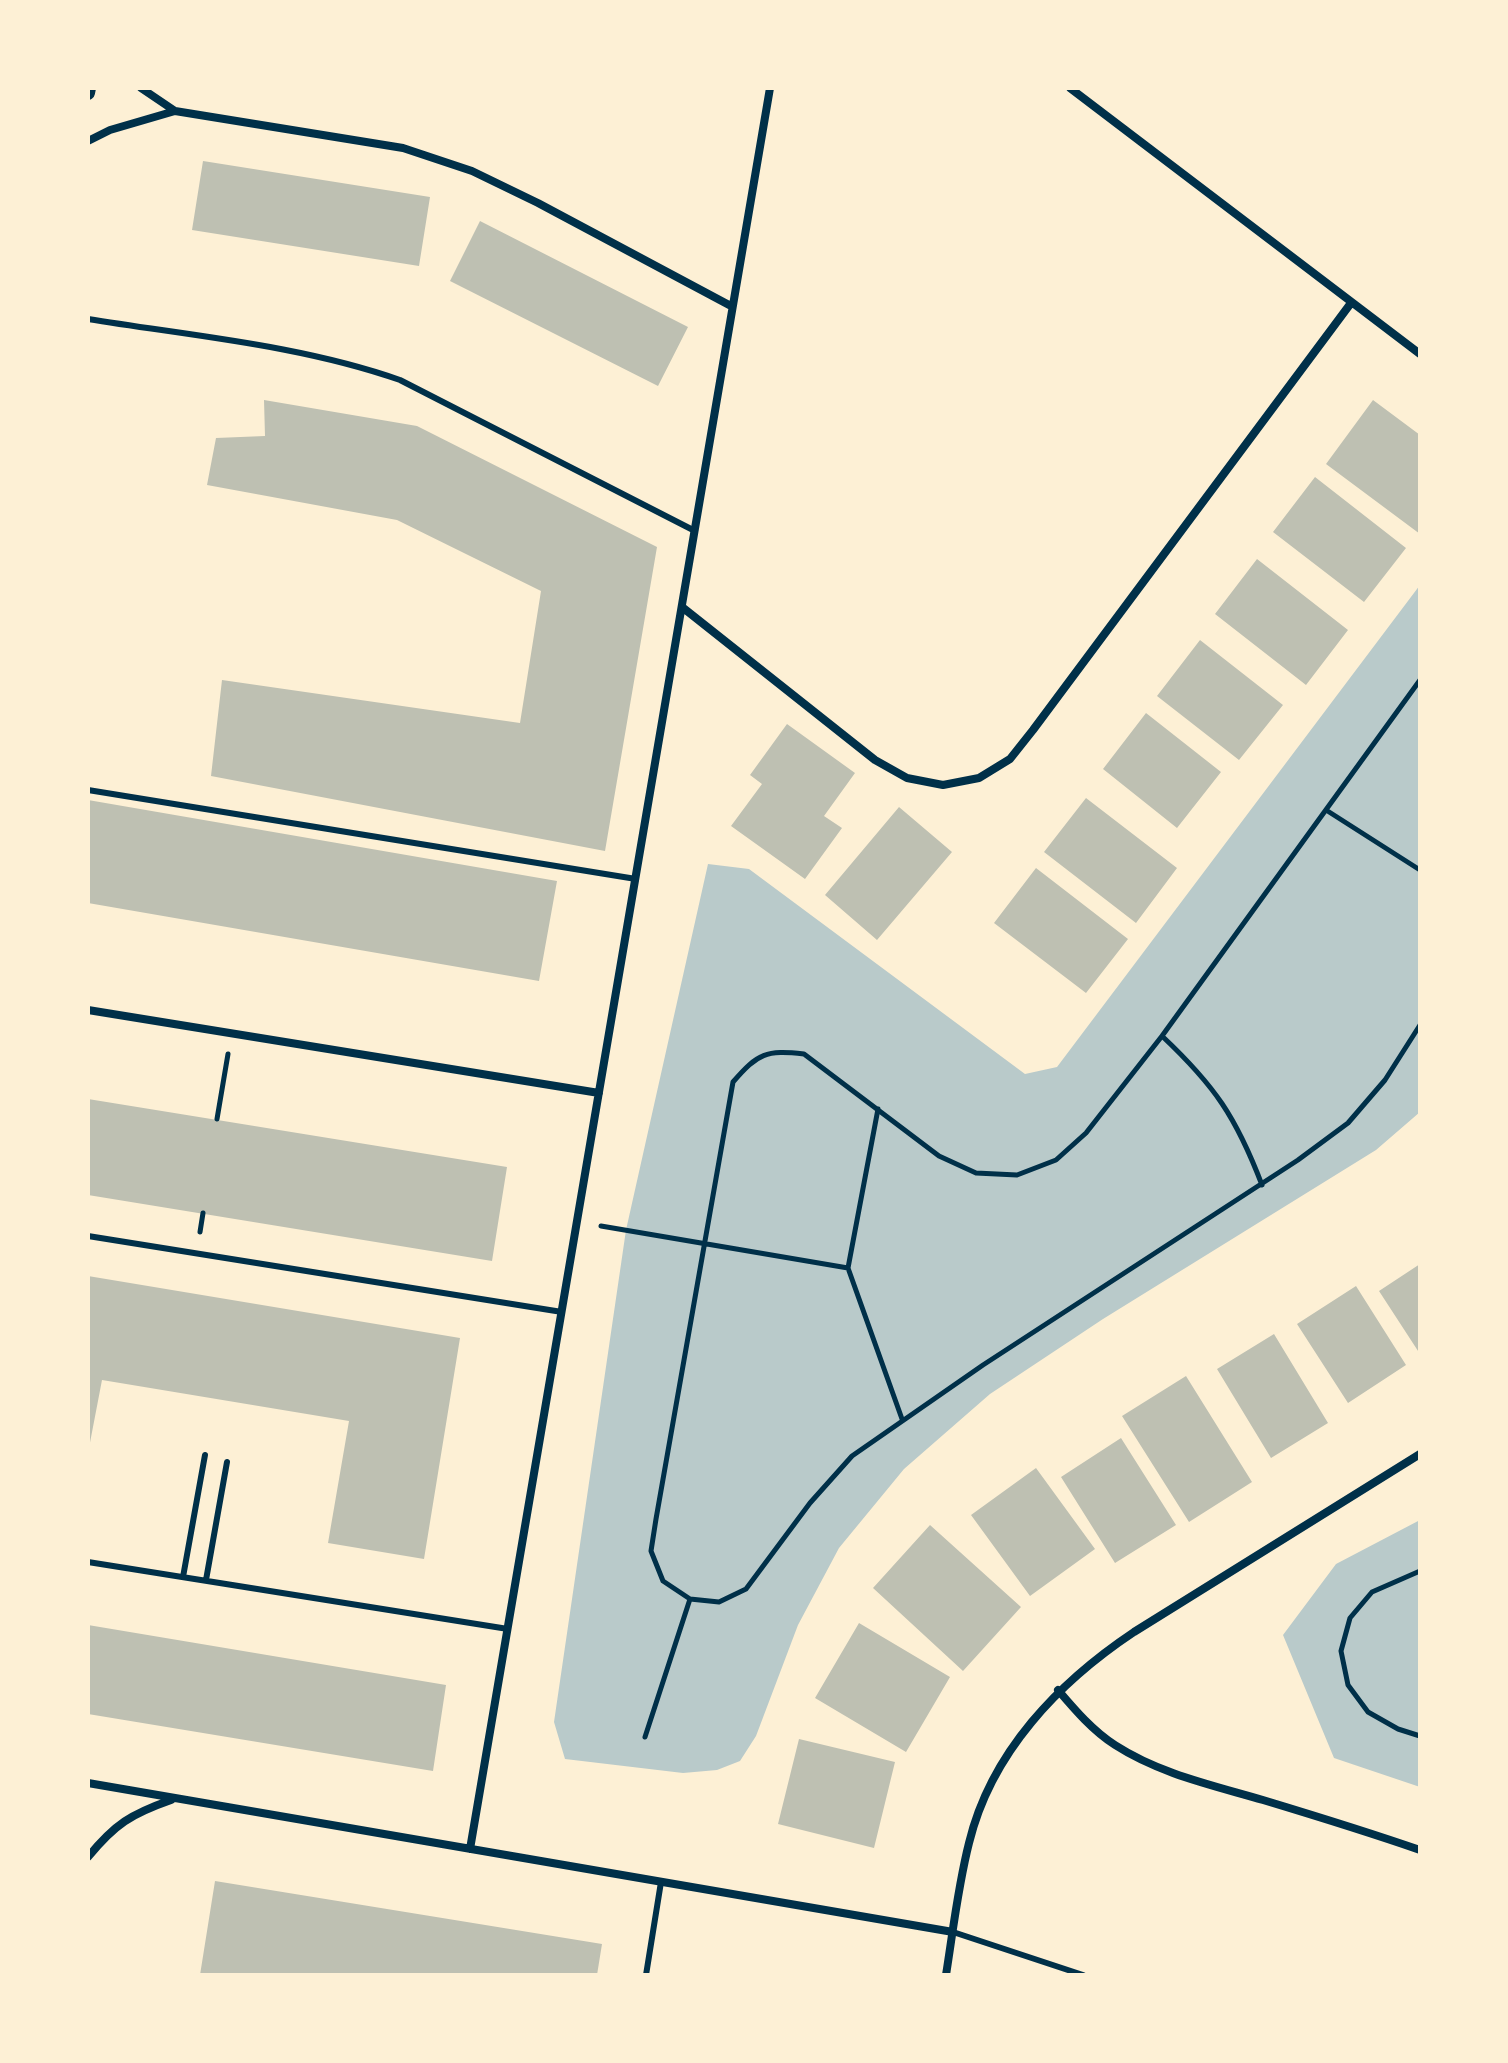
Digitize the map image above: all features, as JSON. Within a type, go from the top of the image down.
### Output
[{"type":"street","points":[[141,88],[175,111],[403,148],[472,171],[731,306]]},
{"type":"street","points":[[470,1849],[770,88]]},
{"type":"street","points":[[1070,88],[1420,354]]},
{"type":"street","points":[[88,141],[110,130],[175,111]]},
{"type":"street","points":[[682,607],[875,760],[907,778],[943,785],[979,778],[1010,759],[1033,730],[1351,303]]},
{"type":"street","points":[[88,1010],[599,1093]]},
{"type":"street","points":[[946,1975],[969,1841],[990,1786],[1020,1735],[1058,1690],[1094,1658],[1420,1454]]},
{"type":"street","points":[[1058,1690],[1083,1719],[1112,1743],[1144,1762],[1180,1776],[1344,1824],[1420,1850]]},
{"type":"street","points":[[88,1783],[953,1932]]},
{"type":"street","points":[[88,1857],[109,1831],[140,1810],[175,1798]]},
{"type":"lane","points":[[88,319],[311,355],[356,365],[400,380],[695,531]]},
{"type":"lane","points":[[88,790],[636,879]]},
{"type":"lane","points":[[88,1236],[562,1312]]},
{"type":"lane","points":[[183,1577],[205,1455]]},
{"type":"lane","points":[[206,1580],[227,1462]]},
{"type":"lane","points":[[88,1562],[508,1629]]},
{"type":"lane","points":[[646,1975],[661,1882]]},
{"type":"lane","points":[[953,1932],[1083,1975]]},
{"type":"path","points":[[1420,680],[1162,1036],[1086,1133],[1056,1160],[1017,1175],[976,1173],[939,1156],[804,1054],[777,1051],[751,1061],[733,1082],[651,1551],[663,1581],[690,1599],[719,1602],[746,1589],[810,1503],[852,1456],[902,1419],[1262,1185],[1348,1123],[1385,1080],[1420,1025]]},
{"type":"path","points":[[1326,810],[1420,870]]},
{"type":"path","points":[[217,1119],[231,1034]]},
{"type":"path","points":[[1162,1036],[1209,1084],[1227,1109],[1244,1139],[1262,1185]]},
{"type":"path","points":[[878,1109],[848,1268],[902,1419]]},
{"type":"path","points":[[577,1222],[848,1268]]},
{"type":"path","points":[[1420,1571],[1372,1592],[1350,1618],[1341,1651],[1348,1685],[1368,1712],[1398,1729],[1420,1736]]},
{"type":"path","points":[[645,1737],[690,1599]]},
{"type":"shaded area","points":[[1420,585],[1420,1112],[1376,1150],[1103,1319],[990,1394],[904,1469],[839,1548],[798,1625],[756,1736],[740,1761],[717,1770],[683,1773],[565,1759],[554,1722],[626,1230],[708,864],[749,869],[1025,1074],[1057,1067]]},
{"type":"shaded area","points":[[1420,1520],[1420,1787],[1334,1758],[1283,1635],[1336,1564]]},
{"type":"building","points":[[203,161],[430,197],[419,266],[192,230]]},
{"type":"building","points":[[480,221],[688,327],[658,386],[450,281]]},
{"type":"building","points":[[264,400],[417,426],[657,547],[605,851],[211,776],[222,680],[520,723],[541,591],[397,520],[207,485],[216,438],[265,436]]},
{"type":"building","points":[[1373,400],[1420,435],[1420,534],[1326,464]]},
{"type":"building","points":[[1315,477],[1406,548],[1364,602],[1273,532]]},
{"type":"building","points":[[1257,559],[1348,630],[1306,685],[1215,614]]},
{"type":"building","points":[[1200,640],[1283,705],[1239,760],[1157,696]]},
{"type":"building","points":[[1146,713],[1221,772],[1177,828],[1103,769]]},
{"type":"building","points":[[787,724],[855,773],[824,816],[842,828],[805,879],[731,826],[762,784],[750,775]]},
{"type":"building","points":[[1086,798],[1177,868],[1136,923],[1044,852]]},
{"type":"building","points":[[88,800],[557,881],[539,981],[88,903]]},
{"type":"building","points":[[899,807],[952,852],[877,940],[825,895]]},
{"type":"building","points":[[1036,868],[1128,939],[1086,993],[994,923]]},
{"type":"building","points":[[88,1099],[507,1167],[492,1261],[88,1195]]},
{"type":"building","points":[[1420,1264],[1420,1354],[1379,1291]]},
{"type":"building","points":[[88,1276],[460,1338],[424,1559],[328,1543],[349,1421],[102,1380],[88,1453]]},
{"type":"building","points":[[1356,1286],[1406,1365],[1348,1403],[1297,1324]]},
{"type":"building","points":[[1274,1334],[1328,1423],[1271,1458],[1217,1369]]},
{"type":"building","points":[[1186,1376],[1252,1482],[1189,1522],[1122,1416]]},
{"type":"building","points":[[1121,1438],[1176,1525],[1115,1563],[1061,1477]]},
{"type":"building","points":[[1036,1468],[1095,1549],[1030,1596],[971,1515]]},
{"type":"building","points":[[930,1525],[1021,1607],[963,1671],[873,1588]]},
{"type":"building","points":[[859,1623],[950,1677],[906,1752],[815,1698]]},
{"type":"building","points":[[88,1625],[446,1685],[433,1771],[88,1714]]},
{"type":"building","points":[[799,1739],[895,1762],[874,1848],[778,1824]]},
{"type":"building","points":[[215,1881],[602,1944],[597,1975],[200,1975]]}]
